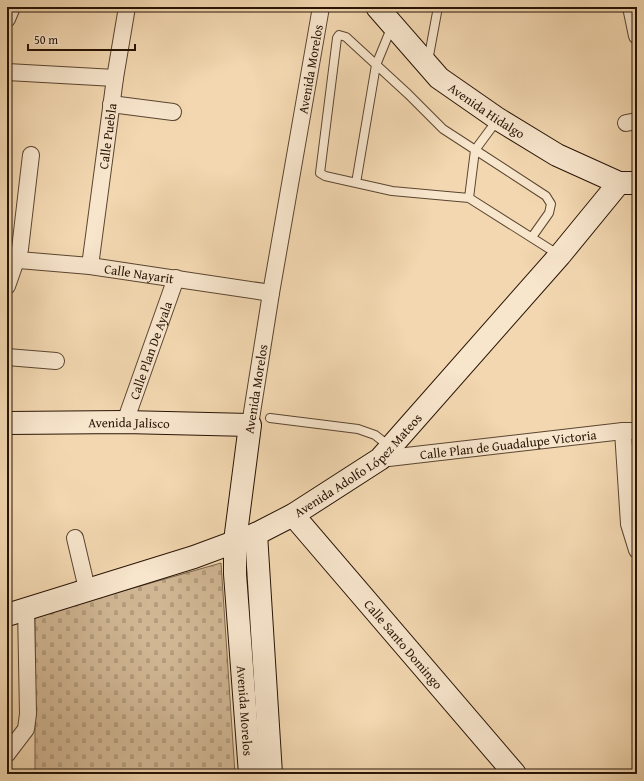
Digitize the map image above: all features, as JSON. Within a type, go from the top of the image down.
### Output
[{"type":"main road","name":"Avenida Hidalgo","points":[[377,7],[439,78],[498,119],[557,155],[628,183]]},
{"type":"main road","name":"Avenida Adolfo López Mateos","points":[[17,611],[194,556],[256,534],[293,514],[385,453],[560,255],[628,183]]},
{"type":"main road","name":"Avenida Jalisco","points":[[7,423],[125,422],[250,425]]},
{"type":"main road","name":"Avenida Morelos","points":[[250,425],[235,541],[235,574],[250,774]]},
{"type":"main road","name":"Calle Santo Domingo","points":[[293,514],[515,774]]},
{"type":"main road","name":"Avenida Morelos","points":[[256,534],[271,774]]},
{"type":"street","points":[[7,19],[12,7]]},
{"type":"street","name":"Calle Puebla","points":[[90,266],[111,104],[128,7]]},
{"type":"street","name":"Avenida Morelos","points":[[250,425],[271,293],[321,7]]},
{"type":"street","points":[[632,7],[637,36]]},
{"type":"street","points":[[7,72],[115,78]]},
{"type":"street","points":[[111,104],[173,112]]},
{"type":"street","points":[[7,286],[31,155]]},
{"type":"street","name":"Calle Nayarit","points":[[12,259],[90,266],[271,293]]},
{"type":"street","name":"Calle Plan De Ayala","points":[[125,422],[176,278]]},
{"type":"street","points":[[7,357],[56,361]]},
{"type":"street","points":[[630,431],[629,524],[637,550]]},
{"type":"street","name":"Calle Plan de Guadalupe Victoria","points":[[385,453],[630,431]]},
{"type":"street","points":[[75,538],[87,589]]},
{"type":"street","points":[[9,749],[26,728],[28,714],[17,611]]},
{"type":"lane","points":[[427,64],[438,7]]},
{"type":"lane","points":[[356,182],[376,65],[392,25]]},
{"type":"lane","points":[[532,238],[549,213],[551,204],[546,196],[443,129],[346,37],[340,35],[337,38],[320,173],[325,176],[392,191],[469,198],[532,238],[560,255]]},
{"type":"lane","points":[[469,198],[475,150],[498,119]]},
{"type":"lane","points":[[270,418],[358,429],[375,435],[385,453]]},
{"type":"green space","points":[[221,563],[235,774],[35,774],[35,616]]}]
